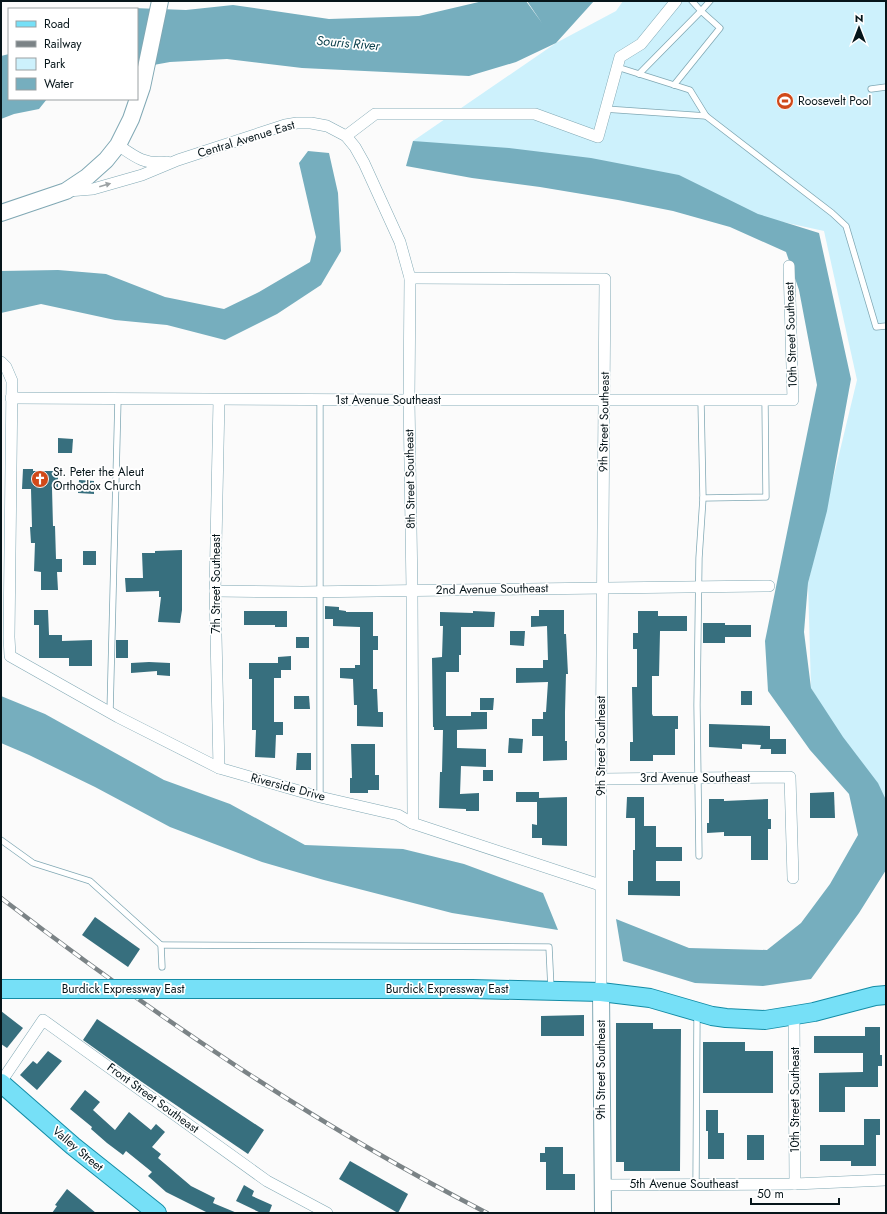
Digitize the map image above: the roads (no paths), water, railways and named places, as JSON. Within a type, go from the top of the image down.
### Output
[{"type":"main road","name":"Burdick Expressway East","points":[[1,989],[472,989],[601,992],[650,998],[726,1018],[765,1020],[814,1012],[875,996],[886,995]]},
{"type":"main road","name":"Valley Street","points":[[4,1087],[133,1196],[157,1213]]},
{"type":"street","points":[[138,99],[142,87],[160,1]]},
{"type":"street","points":[[346,136],[375,114],[535,114],[598,136],[620,58],[641,44],[676,1]]},
{"type":"street","points":[[66,191],[87,177],[106,160],[118,145],[131,119],[138,100]]},
{"type":"street","name":"Central Avenue East","points":[[1,213],[66,191],[92,189],[142,175],[178,160],[297,122],[327,126],[346,136],[355,147]]},
{"type":"street","name":"Central Avenue East","points":[[118,145],[144,161],[157,163],[178,160]]},
{"type":"street","name":"8th Street Southeast","points":[[355,147],[364,163],[400,242],[410,278],[409,400],[412,590],[412,824]]},
{"type":"street","name":"10th Street Southeast","points":[[765,401],[793,400],[789,266]]},
{"type":"street","name":"9th Street Southeast","points":[[410,278],[605,279],[600,885],[603,1213]]},
{"type":"street","points":[[1,362],[6,367],[12,380],[5,637]]},
{"type":"street","name":"1st Avenue Southeast","points":[[11,398],[765,401]]},
{"type":"street","name":"7th Street Southeast","points":[[219,400],[215,591],[219,768]]},
{"type":"street","name":"2nd Avenue Southeast","points":[[215,591],[769,586]]},
{"type":"street","name":"Riverside Drive","points":[[5,637],[10,656],[110,712],[219,768],[320,797],[398,814],[412,824],[600,885]]},
{"type":"street","name":"3rd Avenue Southeast","points":[[601,778],[790,777],[793,878]]},
{"type":"street","name":"10th Street Southeast","points":[[794,1016],[796,1184]]},
{"type":"street","name":"Front Street Southeast","points":[[4,1087],[44,1020],[267,1181],[327,1213]]},
{"type":"street","name":"5th Avenue Southeast","points":[[602,1185],[796,1184],[886,1180]]},
{"type":"lane","points":[[674,85],[720,28],[692,1]]},
{"type":"lane","points":[[639,74],[710,1]]},
{"type":"lane","points":[[617,67],[690,90],[706,116],[832,213],[846,226],[876,327],[886,326]]},
{"type":"lane","points":[[871,89],[886,87]]},
{"type":"lane","points":[[605,109],[706,116]]},
{"type":"lane","points":[[110,712],[118,399]]},
{"type":"lane","points":[[320,400],[320,797]]},
{"type":"lane","points":[[700,856],[697,705],[699,587],[703,498],[701,401]]},
{"type":"lane","points":[[703,498],[766,497],[765,401]]},
{"type":"lane","points":[[1,840],[33,863],[90,881],[162,945],[549,947],[551,990]]},
{"type":"lane","points":[[162,945],[162,967]]},
{"type":"lane","points":[[696,1184],[697,1011]]},
{"type":"water","name":"Souris River","points":[[483,1],[526,1],[542,23],[527,1],[594,1],[556,43],[516,62],[469,76],[302,68],[227,59],[170,62],[138,68],[138,8],[186,10],[233,5],[329,19],[419,16]]},
{"type":"water","points":[[8,54],[8,100],[46,100],[39,109],[14,114],[1,119],[1,56]]},
{"type":"water","points":[[413,141],[509,148],[591,158],[679,175],[758,214],[819,233],[851,379],[827,511],[808,583],[804,632],[811,688],[843,737],[878,783],[886,800],[886,870],[859,913],[811,979],[763,986],[695,983],[623,961],[616,919],[689,948],[767,950],[801,923],[830,884],[858,835],[849,794],[810,750],[768,691],[765,641],[817,385],[799,290],[786,252],[730,227],[673,211],[618,200],[540,187],[472,178],[406,166]]},
{"type":"water","points":[[308,151],[329,153],[338,193],[341,251],[321,285],[277,314],[225,340],[167,325],[115,320],[41,304],[1,313],[1,271],[58,270],[106,274],[165,297],[224,309],[259,292],[310,262],[316,237],[299,163]]},
{"type":"water","points":[[1,696],[45,714],[164,780],[230,804],[305,845],[403,849],[464,864],[543,893],[558,930],[452,913],[324,880],[262,862],[170,827],[95,787],[1,743]]},
{"type":"railway","points":[[1,898],[117,984],[177,1026],[298,1106],[423,1179],[487,1213]]},
{"type":"place","name":"Roosevelt Pool","points":[[785,101]]},
{"type":"place","name":"St. Peter the Aleut Orthodox Church","points":[[40,479]]}]
